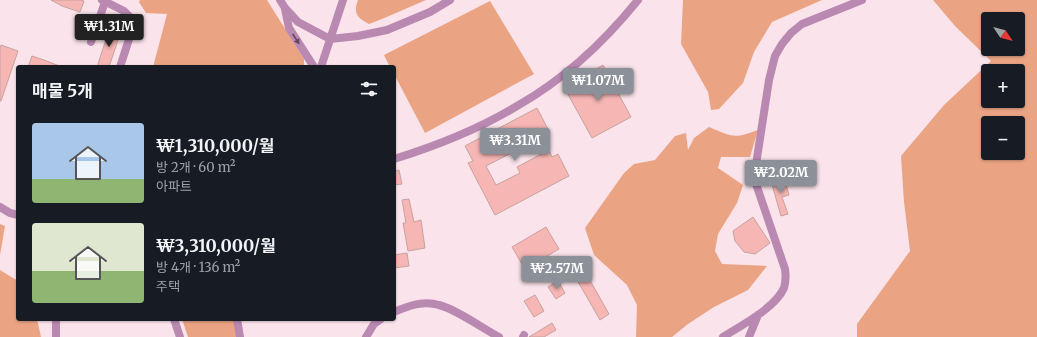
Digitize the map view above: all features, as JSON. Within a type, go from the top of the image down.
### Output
[{"type":"street","points":[[280,0],[298,22],[330,39],[358,36],[387,30],[430,12],[450,0]]},
{"type":"street","points":[[322,65],[343,0]]},
{"type":"street","points":[[396,158],[424,150],[517,106],[576,64],[605,37],[638,0]]},
{"type":"street","points":[[723,337],[758,314],[777,299],[784,287],[786,279],[785,269],[756,184],[755,171],[769,80],[775,56],[791,33],[802,24],[862,0]]},
{"type":"street","points":[[91,42],[104,1],[124,11],[132,19],[132,30],[121,65]]},
{"type":"street","points":[[285,8],[289,28],[313,65]]},
{"type":"street","points":[[0,207],[16,215]]},
{"type":"street","points":[[396,311],[409,306],[420,304],[439,305],[451,310],[499,337]]},
{"type":"street","points":[[749,337],[758,314]]},
{"type":"street","points":[[56,321],[56,337]]},
{"type":"street","points":[[175,321],[180,337]]},
{"type":"street","points":[[237,321],[240,337]]},
{"type":"street","points":[[366,337],[374,324],[378,321]]},
{"type":"shaded area","points":[[140,0],[267,0],[304,59],[304,65],[154,65],[167,14],[146,13],[139,2]]},
{"type":"shaded area","points":[[358,0],[426,0],[369,24],[357,15],[356,8]]},
{"type":"shaded area","points":[[683,0],[822,0],[772,22],[754,52],[743,83],[719,109],[711,110],[708,92],[681,44]]},
{"type":"shaded area","points":[[933,0],[1037,0],[1037,337],[857,337],[857,324],[910,251],[904,202],[901,156],[944,105],[981,70],[981,108],[1025,108],[1025,64],[988,64],[991,61],[986,56],[1025,56],[1025,12],[981,12],[981,51],[955,26]]},
{"type":"shaded area","points":[[490,1],[534,74],[425,133],[396,78],[396,65],[389,65],[384,55]]},
{"type":"shaded area","points":[[709,127],[734,136],[744,135],[758,130],[750,157],[721,157],[718,168],[743,185],[737,203],[718,234],[715,251],[722,264],[767,266],[748,290],[714,307],[688,324],[672,337],[636,337],[637,305],[627,285],[594,255],[585,228],[624,173],[634,164],[655,160],[675,136],[686,133],[688,150],[694,138]]},
{"type":"shaded area","points":[[0,224],[5,226],[0,255]]},
{"type":"shaded area","points":[[0,270],[16,280],[16,321],[37,321],[41,337],[0,337]]},
{"type":"shaded area","points":[[183,321],[234,321],[237,337],[188,337]]},
{"type":"building","points":[[51,0],[84,1],[80,12],[62,6]]},
{"type":"building","points":[[110,27],[121,31],[110,65],[98,65]]},
{"type":"building","points":[[1,45],[18,51],[0,101],[0,49]]},
{"type":"building","points":[[32,56],[57,65],[29,65]]},
{"type":"building","points":[[603,65],[631,117],[592,138],[564,87]]},
{"type":"building","points":[[537,108],[550,133],[486,166],[496,185],[520,173],[517,167],[549,150],[552,157],[558,154],[569,176],[495,215],[468,163],[473,161],[465,146]]},
{"type":"building","points":[[399,170],[402,184],[396,185],[396,171]]},
{"type":"building","points":[[784,177],[789,195],[782,197],[788,214],[781,216],[771,181]]},
{"type":"building","points":[[409,199],[414,222],[421,220],[425,248],[408,251],[403,223],[406,223],[402,200]]},
{"type":"building","points":[[753,217],[770,243],[755,254],[744,252],[735,241],[733,231]]},
{"type":"building","points":[[546,227],[559,249],[525,269],[512,247]]},
{"type":"building","points":[[407,253],[409,266],[396,268],[396,255]]},
{"type":"building","points":[[587,275],[609,314],[600,320],[577,280]]},
{"type":"building","points":[[558,281],[565,293],[556,299],[548,287]]},
{"type":"building","points":[[535,295],[544,311],[534,317],[524,301]]},
{"type":"building","points":[[552,323],[556,330],[544,337],[529,337]]}]
